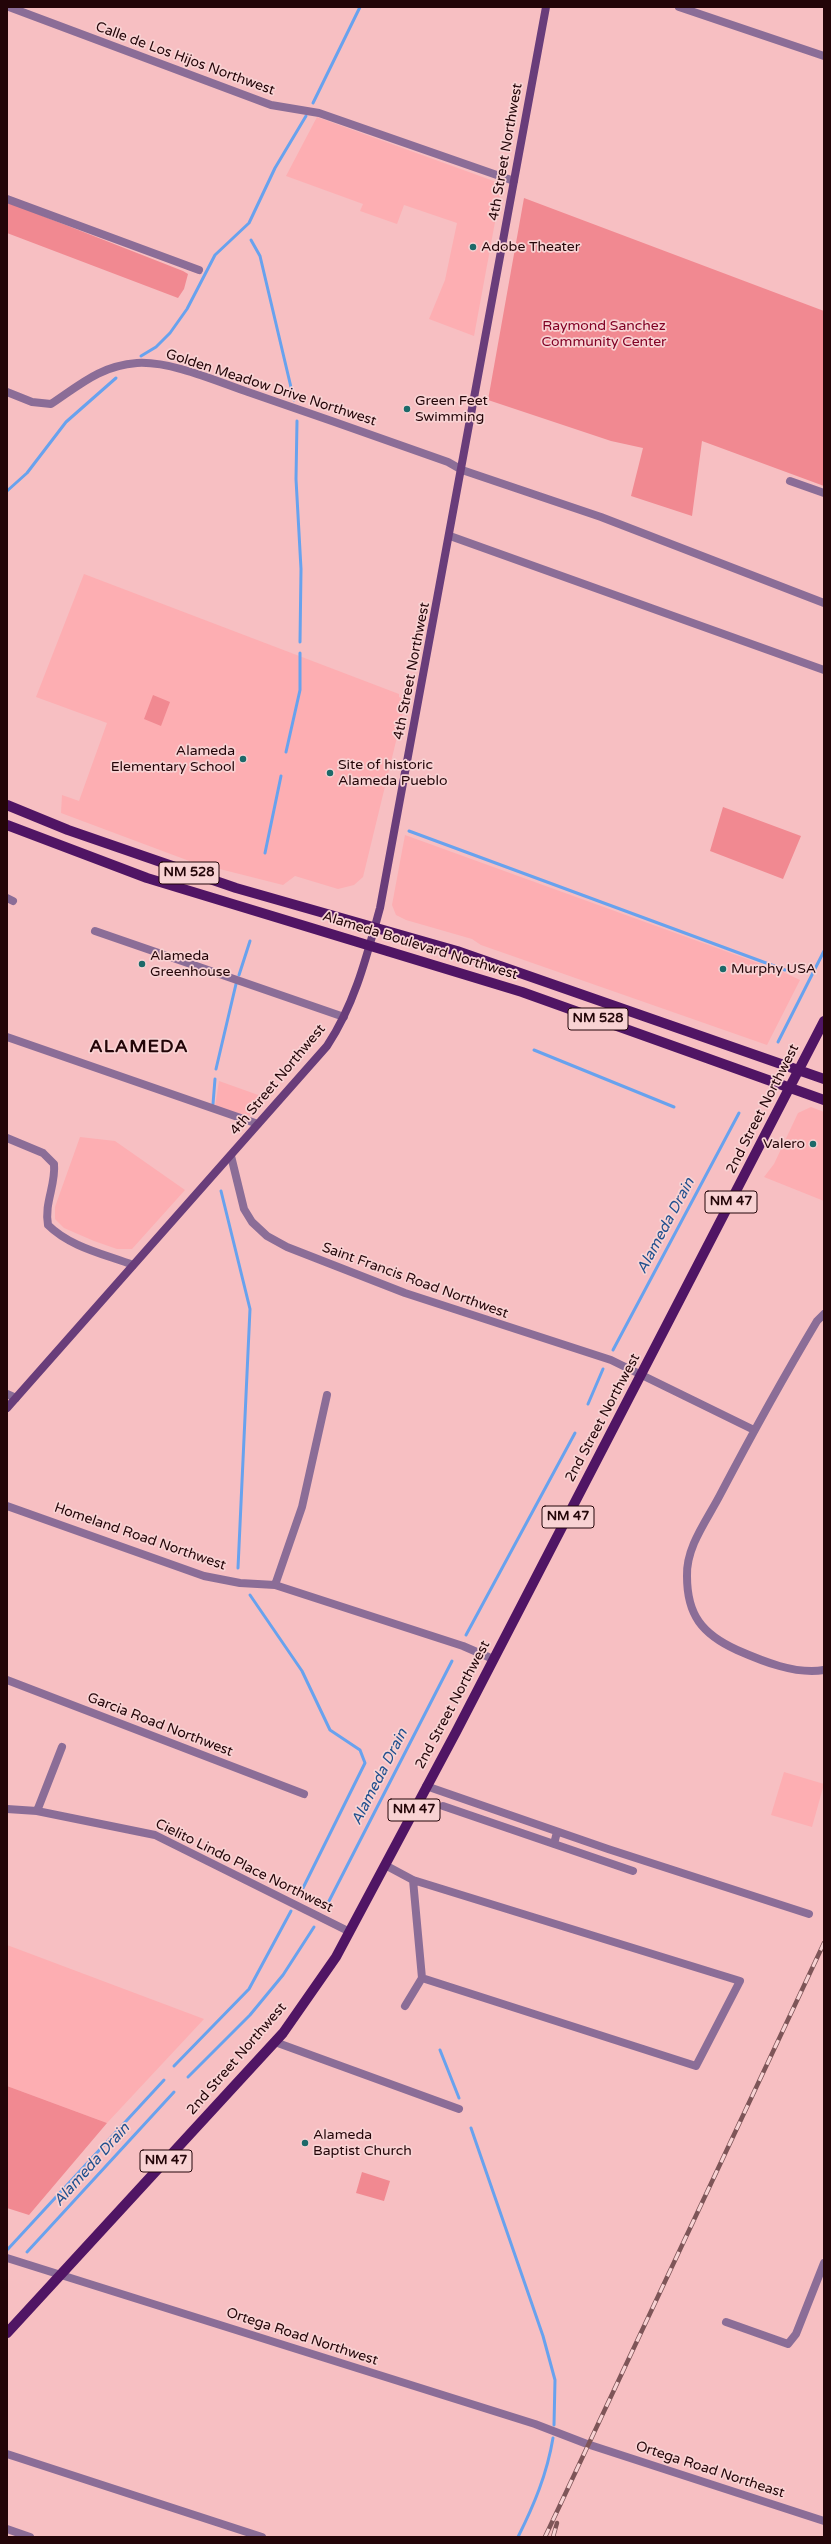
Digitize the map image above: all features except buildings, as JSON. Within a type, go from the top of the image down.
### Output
[{"type":"main road","name":"4th Street Northwest","points":[[7,1408],[327,1046],[344,1017],[375,927],[450,536],[546,7]]},
{"type":"main road","name":"Alameda Boulevard Northwest","points":[[7,805],[68,830],[236,888],[375,927],[525,974],[824,1079]]},
{"type":"main road","name":"Alameda Boulevard Northwest","points":[[7,825],[147,878],[229,905],[370,944],[522,992],[824,1100]]},
{"type":"main road","name":"2nd Street Northwest","points":[[7,2333],[275,2042],[336,1957],[642,1374],[824,1021]]},
{"type":"street","name":"Calle de Los Hijos Northwest","points":[[9,7],[271,105],[319,112],[514,181]]},
{"type":"street","points":[[679,7],[824,56]]},
{"type":"street","points":[[7,199],[199,270]]},
{"type":"street","name":"Golden Meadow Drive Northwest","points":[[7,392],[32,402],[51,404],[85,379],[108,368],[137,363],[155,363],[215,381],[448,462],[462,470],[601,517],[824,603]]},
{"type":"street","points":[[790,481],[824,493]]},
{"type":"street","points":[[450,536],[824,670]]},
{"type":"street","points":[[95,931],[344,1017]]},
{"type":"street","points":[[7,1037],[258,1124]]},
{"type":"street","points":[[7,1138],[43,1153],[54,1164],[55,1179],[47,1205],[48,1224],[57,1234],[83,1247],[133,1265]]},
{"type":"street","name":"Saint Francis Road Northwest","points":[[231,1156],[244,1209],[252,1222],[267,1236],[287,1247],[405,1293],[611,1360],[754,1430]]},
{"type":"street","points":[[824,1314],[816,1321],[754,1430],[691,1551],[687,1575],[690,1602],[700,1625],[716,1641],[758,1660],[798,1669],[824,1670]]},
{"type":"street","points":[[7,1394],[16,1398]]},
{"type":"street","points":[[275,1585],[302,1507],[327,1395]]},
{"type":"street","name":"Homeland Road Northwest","points":[[7,1506],[204,1576],[240,1583],[275,1585],[463,1646],[493,1659]]},
{"type":"street","name":"Garcia Road Northwest","points":[[7,1680],[304,1794]]},
{"type":"street","points":[[37,1811],[62,1746]]},
{"type":"street","points":[[426,1786],[557,1832],[809,1914]]},
{"type":"street","points":[[443,1806],[633,1871]]},
{"type":"street","name":"Cielito Lindo Place Northwest","points":[[7,1809],[37,1811],[155,1835],[350,1932]]},
{"type":"street","points":[[554,1844],[557,1832]]},
{"type":"street","points":[[385,1865],[413,1880],[740,1981],[696,2066],[422,1978]]},
{"type":"street","points":[[406,2006],[422,1978],[413,1880]]},
{"type":"street","points":[[275,2042],[459,2109]]},
{"type":"street","name":"Ortega Road Northwest","points":[[7,2258],[535,2424],[587,2444]]},
{"type":"street","points":[[726,2322],[788,2344],[796,2334],[824,2263]]},
{"type":"street","name":"Ortega Road Northeast","points":[[587,2444],[824,2522]]},
{"type":"street","points":[[7,2454],[262,2537]]},
{"type":"street","points":[[7,2529],[30,2537]]},
{"type":"shaded area","points":[[317,117],[502,184],[474,336],[429,319],[445,280],[457,223],[404,205],[397,224],[360,211],[363,204],[286,176]]},
{"type":"shaded area","name":"Alameda Elementary School","points":[[84,574],[399,694],[399,697],[406,700],[363,877],[354,885],[338,889],[295,876],[283,885],[192,862],[61,813],[62,795],[79,801],[107,723],[36,697]]},
{"type":"shaded area","points":[[405,835],[783,972],[800,980],[767,1045],[481,945],[472,939],[406,920],[396,915],[392,905]]},
{"type":"shaded area","points":[[219,1081],[261,1096],[264,1100],[248,1118],[215,1107]]},
{"type":"shaded area","points":[[811,1107],[824,1112],[824,1201],[764,1177],[774,1164],[798,1113]]},
{"type":"shaded area","points":[[80,1137],[115,1141],[185,1190],[132,1249],[117,1249],[94,1241],[64,1228],[55,1219],[55,1207]]},
{"type":"shaded area","points":[[784,1772],[824,1784],[812,1827],[771,1815]]},
{"type":"shaded area","points":[[7,1945],[204,2019],[107,2123],[7,2086]]},
{"type":"green space","name":"Raymond Sanchez Community Center","points":[[524,198],[824,311],[824,486],[702,441],[692,516],[631,496],[643,448],[611,441],[488,400]]},
{"type":"green space","points":[[7,202],[183,271],[188,274],[184,289],[178,298],[7,233]]},
{"type":"green space","points":[[153,695],[170,702],[161,726],[144,719]]},
{"type":"green space","points":[[723,807],[801,836],[783,879],[710,851]]},
{"type":"green space","points":[[7,2086],[107,2123],[29,2215],[7,2208]]},
{"type":"green space","points":[[362,2172],[390,2181],[384,2201],[356,2193]]},
{"type":"waterway","points":[[313,103],[360,7]]},
{"type":"waterway","points":[[141,356],[156,347],[170,333],[187,309],[215,255],[249,223],[275,168],[306,116]]},
{"type":"waterway","points":[[251,240],[260,256],[294,400]]},
{"type":"waterway","points":[[7,491],[27,473],[66,422],[116,378]]},
{"type":"waterway","points":[[297,421],[296,479],[301,569],[300,642]]},
{"type":"waterway","points":[[286,752],[300,690],[300,653]]},
{"type":"waterway","points":[[265,853],[281,776]]},
{"type":"waterway","points":[[409,831],[785,970]]},
{"type":"waterway","points":[[239,975],[250,941]]},
{"type":"waterway","name":"Alameda Drain","points":[[778,1042],[824,951]]},
{"type":"waterway","points":[[216,1069],[236,984]]},
{"type":"waterway","points":[[534,1050],[674,1107]]},
{"type":"waterway","points":[[213,1104],[215,1079]]},
{"type":"waterway","name":"Alameda Drain","points":[[613,1350],[739,1113]]},
{"type":"waterway","points":[[221,1191],[250,1309],[238,1568]]},
{"type":"waterway","points":[[588,1404],[603,1369]]},
{"type":"waterway","name":"Alameda Drain","points":[[466,1635],[575,1433]]},
{"type":"waterway","points":[[250,1595],[302,1671],[330,1730],[360,1750],[365,1763],[301,1892]]},
{"type":"waterway","name":"Alameda Drain","points":[[328,1903],[452,1661]]},
{"type":"waterway","points":[[174,2066],[249,1989],[291,1911]]},
{"type":"waterway","name":"Alameda Drain","points":[[188,2077],[250,2015],[283,1975],[314,1927]]},
{"type":"waterway","points":[[440,2050],[459,2098]]},
{"type":"waterway","points":[[8,2249],[164,2080]]},
{"type":"waterway","name":"Alameda Drain","points":[[27,2252],[174,2092]]},
{"type":"waterway","points":[[471,2128],[543,2336],[555,2380],[554,2425]]},
{"type":"waterway","points":[[518,2537],[539,2489],[553,2438]]},
{"type":"railway","points":[[545,2537],[824,1943]]},
{"type":"railway","points":[[553,2537],[557,2523]]},
{"type":"place","name":"Adobe Theater","points":[[473,247]]},
{"type":"place","name":"Green Feet Swimming","points":[[407,409]]},
{"type":"place","name":"Alameda Elementary School","points":[[243,759]]},
{"type":"place","name":"Site of historic Alameda Pueblo","points":[[330,773]]},
{"type":"place","name":"Alameda Greenhouse","points":[[142,964]]},
{"type":"place","name":"Murphy USA","points":[[723,969]]},
{"type":"place","name":"Valero","points":[[813,1144]]},
{"type":"place","name":"Alameda Baptist Church","points":[[305,2143]]},
{"type":"district","name":"ALAMEDA","points":[[139,1047]]}]
